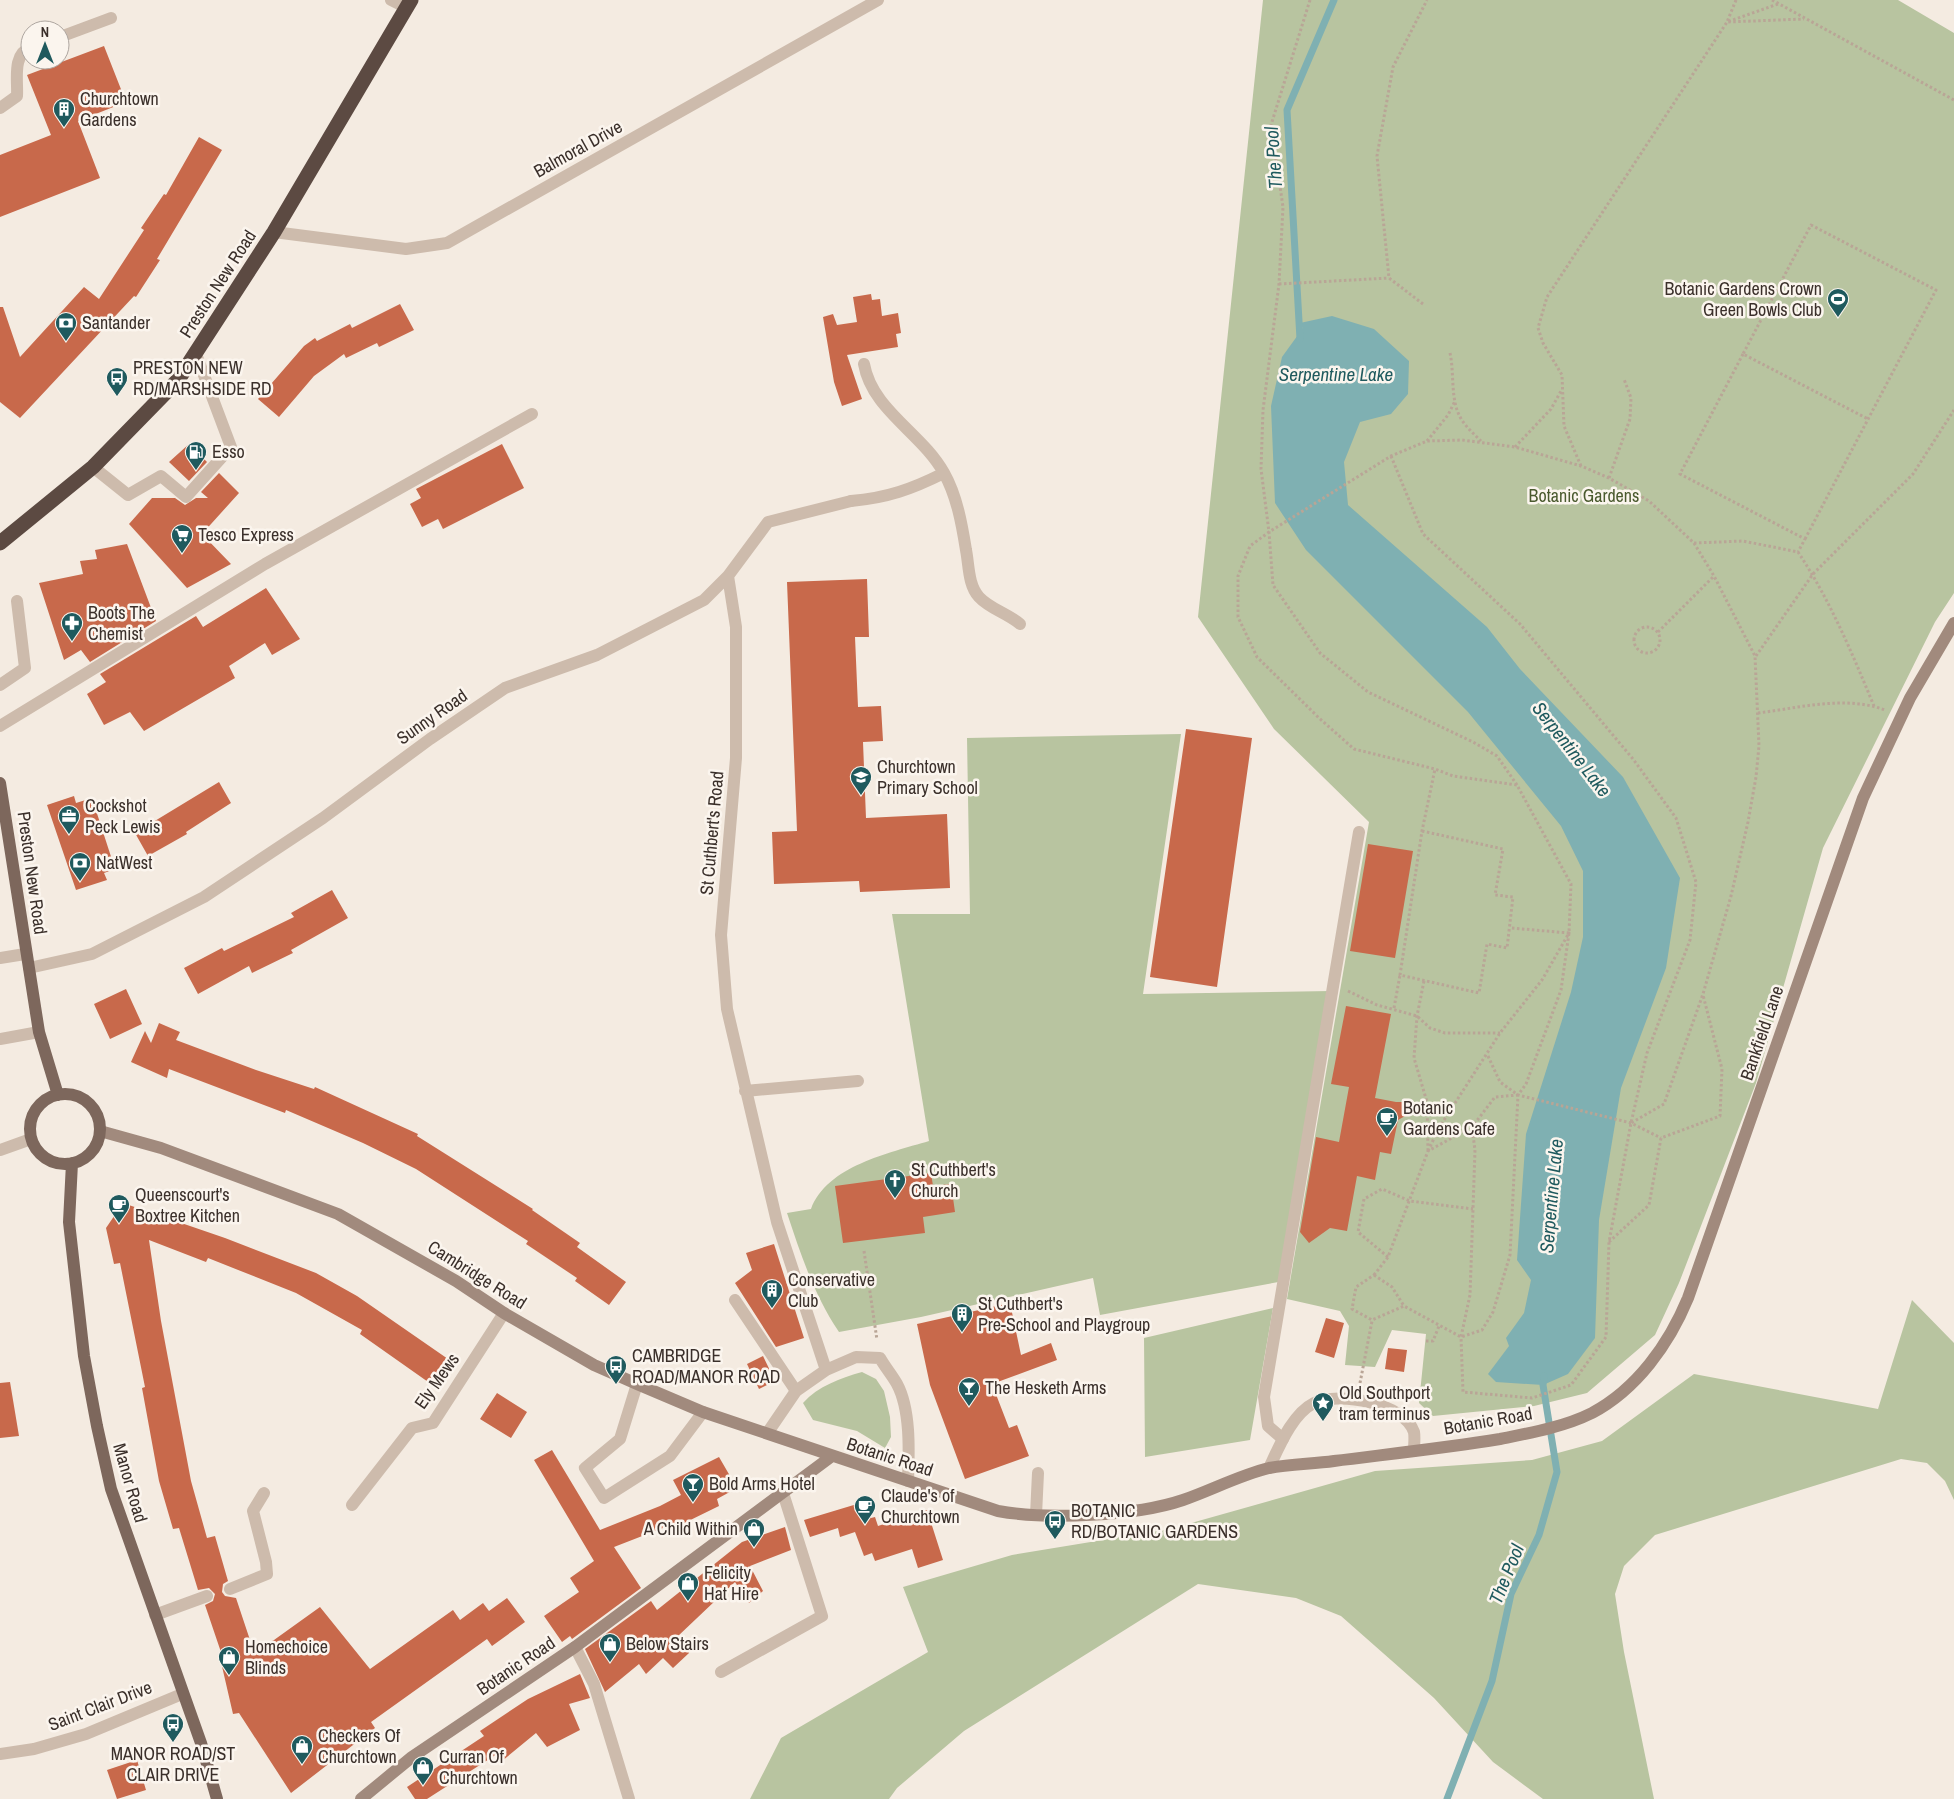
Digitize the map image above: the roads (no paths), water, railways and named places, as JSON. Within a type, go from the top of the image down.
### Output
[{"type":"highway","name":"Preston New Road","points":[[0,543],[93,467],[178,380],[274,232],[409,4]]},
{"type":"main road","name":"Bankfield Lane","points":[[1568,1422],[1592,1413],[1629,1385],[1660,1353],[1679,1320],[1863,798],[1910,698],[1954,623]]},
{"type":"main road","name":"Preston New Road","points":[[0,783],[2,808],[25,954],[29,968]]},
{"type":"main road","points":[[29,968],[39,1032],[58,1095]]},
{"type":"main road","points":[[58,1095],[79,1097],[88,1102],[95,1110],[100,1131],[98,1142],[92,1152],[83,1159],[72,1163],[62,1164],[43,1156],[32,1139],[30,1128],[32,1116],[47,1099],[58,1095]]},
{"type":"main road","name":"Cambridge Road","points":[[100,1131],[161,1148],[338,1214],[456,1281],[504,1313],[594,1366],[703,1412],[768,1432],[832,1456]]},
{"type":"main road","name":"Manor Road","points":[[72,1163],[69,1222],[84,1356],[96,1426],[111,1489],[182,1694],[201,1743],[217,1799]]},
{"type":"main road","name":"Botanic Road","points":[[361,1799],[412,1757],[575,1648],[832,1456],[998,1511],[1036,1515],[1145,1509],[1182,1501],[1269,1468],[1414,1451],[1524,1434],[1568,1422]]},
{"type":"street","points":[[391,0],[409,4]]},
{"type":"street","name":"Balmoral Drive","points":[[274,232],[406,249],[447,243],[878,0]]},
{"type":"street","points":[[70,33],[111,18]]},
{"type":"street","points":[[0,108],[17,96],[18,60],[20,57]]},
{"type":"street","points":[[93,467],[128,495],[161,476],[186,497],[231,447],[196,354]]},
{"type":"street","points":[[864,364],[871,388],[896,418],[922,442],[944,473],[961,519],[972,586],[978,597],[1020,624]]},
{"type":"street","points":[[0,726],[265,564],[532,414]]},
{"type":"street","name":"Sunny Road","points":[[29,968],[92,954],[204,897],[323,818],[430,739],[505,688],[606,650],[704,600],[728,576],[768,522],[851,501],[880,499],[916,487],[944,473]]},
{"type":"street","name":"St Cuthbert's Road","points":[[728,576],[736,627],[736,758],[721,935],[727,1009],[777,1222],[826,1370]]},
{"type":"street","points":[[0,685],[24,668],[17,601]]},
{"type":"street","points":[[1283,1439],[1268,1426],[1264,1397],[1335,985],[1359,832]]},
{"type":"street","points":[[0,958],[25,954]]},
{"type":"street","points":[[0,1039],[39,1032]]},
{"type":"street","points":[[745,1091],[858,1081]]},
{"type":"street","points":[[0,1150],[32,1139]]},
{"type":"street","points":[[735,1300],[796,1391]]},
{"type":"street","name":"Ely Mews","points":[[352,1504],[412,1428],[433,1423],[504,1313]]},
{"type":"street","points":[[768,1432],[796,1391],[826,1370],[856,1357],[880,1358],[898,1386],[904,1406],[909,1439],[908,1481]]},
{"type":"street","points":[[637,1384],[620,1439],[585,1468],[604,1498],[670,1456],[703,1412]]},
{"type":"street","points":[[1269,1468],[1283,1439],[1300,1415],[1313,1403],[1336,1398],[1358,1399],[1385,1408],[1405,1419],[1414,1432],[1414,1451]]},
{"type":"street","points":[[1036,1515],[1038,1473]]},
{"type":"street","points":[[230,1589],[267,1574],[253,1511],[264,1492]]},
{"type":"street","points":[[721,1672],[822,1616],[783,1493]]},
{"type":"street","points":[[155,1615],[207,1596]]},
{"type":"street","points":[[575,1648],[594,1684],[629,1799]]},
{"type":"street","name":"Saint Clair Drive","points":[[0,1754],[34,1749],[86,1734],[182,1694]]},
{"type":"water","name":"Serpentine Lake","points":[[1332,316],[1374,329],[1409,361],[1408,394],[1391,414],[1360,422],[1344,462],[1348,505],[1487,627],[1520,669],[1623,777],[1680,878],[1666,968],[1621,1088],[1599,1220],[1595,1338],[1568,1374],[1543,1385],[1496,1382],[1488,1374],[1509,1346],[1506,1338],[1524,1313],[1531,1280],[1517,1260],[1526,1134],[1571,992],[1583,937],[1583,871],[1561,826],[1468,712],[1306,550],[1275,503],[1271,406],[1282,357],[1303,328],[1300,323]]},
{"type":"waterway","name":"The Pool","points":[[1300,339],[1287,110],[1334,0]]},
{"type":"waterway","name":"The Pool","points":[[1447,1799],[1492,1681],[1511,1594],[1539,1535],[1557,1472],[1543,1385],[1544,1376]]},
{"type":"place","name":"Churchtown Gardens","points":[[64,128]]},
{"type":"place","name":"Botanic Gardens Crown Green Bowls Club","points":[[1838,318]]},
{"type":"place","name":"Santander","points":[[66,342]]},
{"type":"place","name":"PRESTON NEW RD/MARSHSIDE RD","points":[[117,397]]},
{"type":"place","name":"Esso","points":[[196,471]]},
{"type":"place","name":"Tesco Express","points":[[182,554]]},
{"type":"place","name":"Boots The Chemist","points":[[72,642]]},
{"type":"place","name":"Churchtown Primary School","points":[[861,796]]},
{"type":"place","name":"Cockshot Peck Lewis","points":[[69,835]]},
{"type":"place","name":"NatWest","points":[[80,882]]},
{"type":"place","name":"Botanic Gardens Cafe","points":[[1387,1137]]},
{"type":"place","name":"St Cuthbert's Church","points":[[895,1199]]},
{"type":"place","name":"Queenscourt's Boxtree Kitchen","points":[[119,1224]]},
{"type":"place","name":"Conservative Club","points":[[772,1309]]},
{"type":"place","name":"St Cuthbert's Pre-School and Playgroup","points":[[962,1333]]},
{"type":"place","name":"CAMBRIDGE ROAD/MANOR ROAD","points":[[616,1385]]},
{"type":"place","name":"The Hesketh Arms","points":[[969,1407]]},
{"type":"place","name":"Old Southport tram terminus","points":[[1323,1422]]},
{"type":"place","name":"Bold Arms Hotel","points":[[693,1503]]},
{"type":"place","name":"Claude's of Churchtown","points":[[865,1525]]},
{"type":"place","name":"BOTANIC RD/BOTANIC GARDENS","points":[[1055,1540]]},
{"type":"place","name":"A Child Within","points":[[754,1548]]},
{"type":"place","name":"Felicity Hat Hire","points":[[688,1602]]},
{"type":"place","name":"Below Stairs","points":[[610,1663]]},
{"type":"place","name":"Homechoice Blinds","points":[[229,1676]]},
{"type":"place","name":"MANOR ROAD/ST CLAIR DRIVE","points":[[173,1743]]},
{"type":"place","name":"Checkers Of Churchtown","points":[[302,1765]]},
{"type":"place","name":"Curran Of Churchtown","points":[[423,1786]]},
{"type":"park label","name":"Botanic Gardens","points":[[1584,496]]}]
